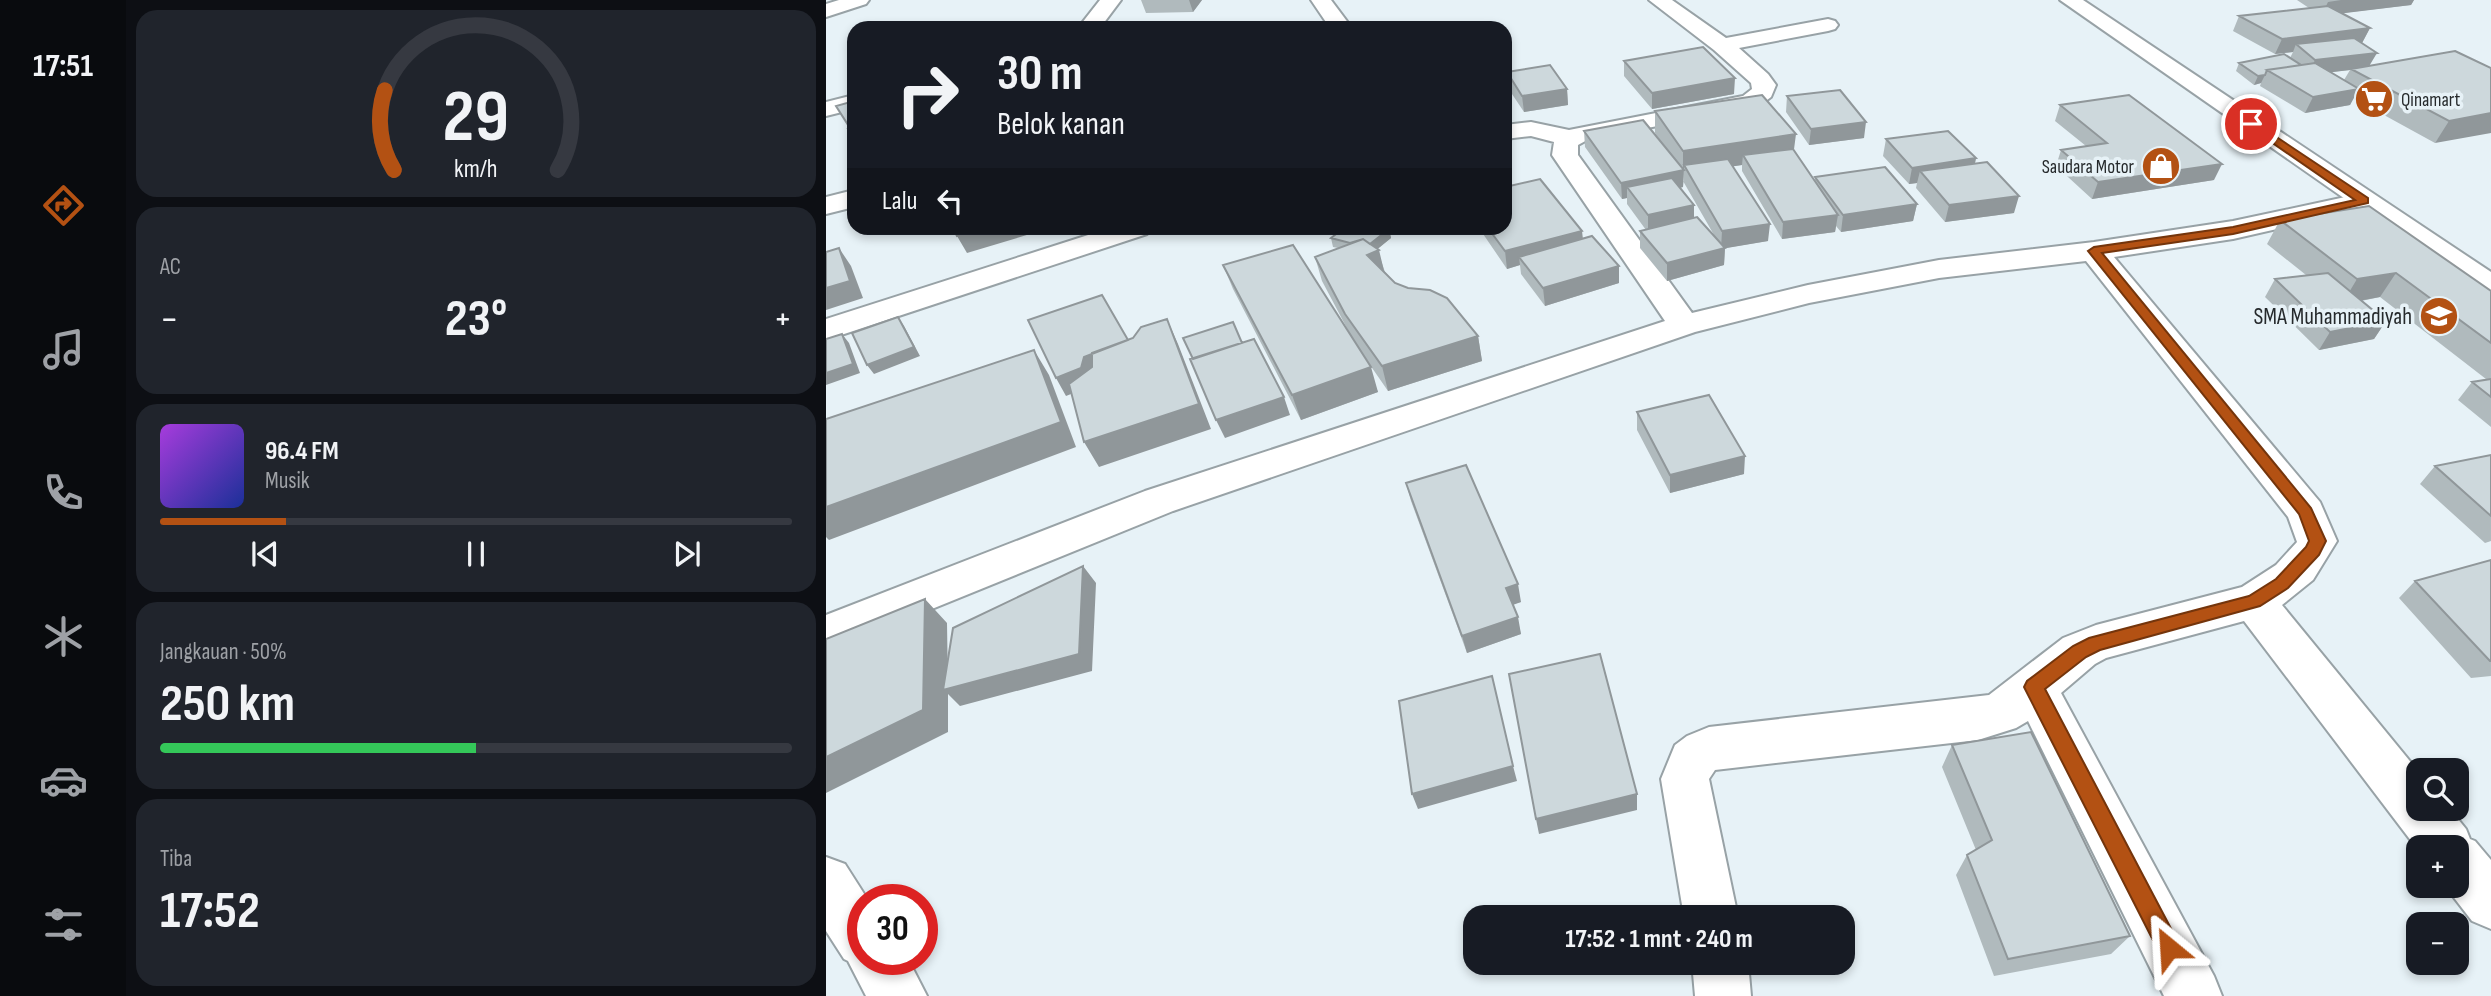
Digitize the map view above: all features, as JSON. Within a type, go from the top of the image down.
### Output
[{"type":"street","points":[[826,11],[859,0]]},
{"type":"street","points":[[1094,21],[1111,0]]},
{"type":"street","points":[[1321,0],[1336,21]]},
{"type":"street","points":[[1512,131],[1531,129],[1571,138],[1758,98],[1764,85],[1722,45],[1659,0]]},
{"type":"street","points":[[2070,0],[2491,286]]},
{"type":"street","points":[[1722,45],[1828,25]]},
{"type":"street","points":[[826,109],[847,104]]},
{"type":"street","points":[[1571,138],[1566,142],[1565,155],[1685,325]]},
{"type":"street","points":[[826,206],[847,200]]},
{"type":"street","points":[[826,634],[1159,501],[1685,325],[1808,294],[1939,269],[2094,251],[2233,230],[2364,201]]},
{"type":"street","points":[[826,330],[1116,235]]},
{"type":"street","points":[[1709,905],[1685,779],[1686,765],[1696,754],[1709,749],[1978,719],[2000,713],[2079,651],[2096,643],[2253,601],[2282,584],[2313,551],[2317,541],[2306,512],[2094,251]]},
{"type":"street","points":[[2253,601],[2438,835]]},
{"type":"street","points":[[2034,687],[2194,996]]},
{"type":"street","points":[[2469,874],[2491,902]]},
{"type":"street","points":[[826,883],[847,915]]},
{"type":"street","points":[[885,975],[899,996]]},
{"type":"street","points":[[1721,975],[1723,996]]},
{"type":"building","points":[[2328,6],[2370,28],[2282,39],[2239,16]]},
{"type":"building","points":[[2354,38],[2377,53],[2315,60],[2296,44]]},
{"type":"building","points":[[1703,47],[1735,78],[1652,93],[1624,61]]},
{"type":"building","points":[[2455,51],[2491,68],[2491,113],[2449,121],[2351,69]]},
{"type":"building","points":[[2284,54],[2301,65],[2267,70],[2265,75],[2258,76],[2239,63]]},
{"type":"building","points":[[2315,63],[2359,89],[2313,97],[2267,70]]},
{"type":"building","points":[[1550,65],[1567,89],[1522,96],[1512,80],[1512,71]]},
{"type":"building","points":[[1840,90],[1866,122],[1811,129],[1787,96]]},
{"type":"building","points":[[1762,95],[1796,134],[1683,151],[1655,111]]},
{"type":"building","points":[[2129,95],[2222,164],[2098,182],[2061,150],[2107,143],[2060,105]]},
{"type":"building","points":[[847,103],[847,123],[836,106]]},
{"type":"building","points":[[1643,120],[1684,170],[1621,183],[1584,131]]},
{"type":"building","points":[[1948,131],[1976,158],[1912,168],[1886,139]]},
{"type":"building","points":[[1793,149],[1838,215],[1783,222],[1743,155]]},
{"type":"building","points":[[1728,159],[1770,224],[1722,231],[1684,165]]},
{"type":"building","points":[[1987,162],[2019,196],[1949,205],[1920,171]]},
{"type":"building","points":[[1885,167],[1917,204],[1843,215],[1815,177]]},
{"type":"building","points":[[1672,178],[1694,205],[1648,215],[1627,187]]},
{"type":"building","points":[[1540,179],[1582,231],[1505,251],[1493,235],[1512,235],[1512,185]]},
{"type":"building","points":[[2369,206],[2491,291],[2491,343],[2396,273],[2357,279],[2280,220]]},
{"type":"building","points":[[1697,217],[1725,248],[1667,263],[1640,231]]},
{"type":"building","points":[[1335,235],[1381,235],[1370,244],[1363,239],[1350,243],[1331,238]]},
{"type":"building","points":[[1592,236],[1619,266],[1543,288],[1519,257]]},
{"type":"building","points":[[1363,239],[1379,250],[1367,255],[1395,283],[1408,288],[1430,290],[1447,298],[1478,336],[1382,366],[1345,314],[1315,257]]},
{"type":"building","points":[[1293,245],[1371,367],[1292,395],[1223,265]]},
{"type":"building","points":[[839,248],[850,281],[826,288],[826,252]]},
{"type":"building","points":[[2328,273],[2386,321],[2330,332],[2275,279]]},
{"type":"building","points":[[1102,295],[1128,340],[1084,357],[1081,368],[1056,378],[1028,320]]},
{"type":"building","points":[[898,317],[914,347],[867,365],[852,333]]},
{"type":"building","points":[[1167,319],[1199,404],[1084,442],[1069,384],[1092,367],[1092,353],[1133,338],[1141,327]]},
{"type":"building","points":[[1233,322],[1242,343],[1193,359],[1183,338]]},
{"type":"building","points":[[842,334],[853,364],[826,373],[826,339]]},
{"type":"building","points":[[1254,339],[1284,397],[1216,420],[1190,359]]},
{"type":"building","points":[[1034,350],[1061,422],[826,507],[826,419]]},
{"type":"building","points":[[2491,379],[2491,397],[2472,382]]},
{"type":"building","points":[[1709,395],[1745,456],[1670,475],[1637,412]]},
{"type":"building","points":[[2491,455],[2491,516],[2435,466]]},
{"type":"building","points":[[1466,465],[1518,584],[1506,588],[1518,617],[1462,636],[1406,483]]},
{"type":"building","points":[[2491,560],[2491,661],[2490,661],[2415,581]]},
{"type":"building","points":[[1083,566],[1079,654],[943,690],[953,628]]},
{"type":"building","points":[[925,599],[923,710],[826,757],[826,639]]},
{"type":"building","points":[[1600,654],[1637,794],[1536,819],[1509,674]]},
{"type":"building","points":[[1492,676],[1513,766],[1412,794],[1399,701]]},
{"type":"building","points":[[2031,732],[2130,936],[2008,959],[1967,855],[1992,840],[1952,745]]},
{"type":"place","name":"Qinamart","points":[[2374,99]]},
{"type":"place","name":"Saudara Motor","points":[[2161,166]]},
{"type":"place","name":"SMA Muhammadiyah","points":[[2439,316]]},
{"type":"route","points":[[2169,948],[2034,687],[2079,651],[2096,643],[2253,601],[2272,592],[2313,551],[2317,541],[2306,512],[2094,251],[2233,230],[2364,201],[2251,124]]}]
